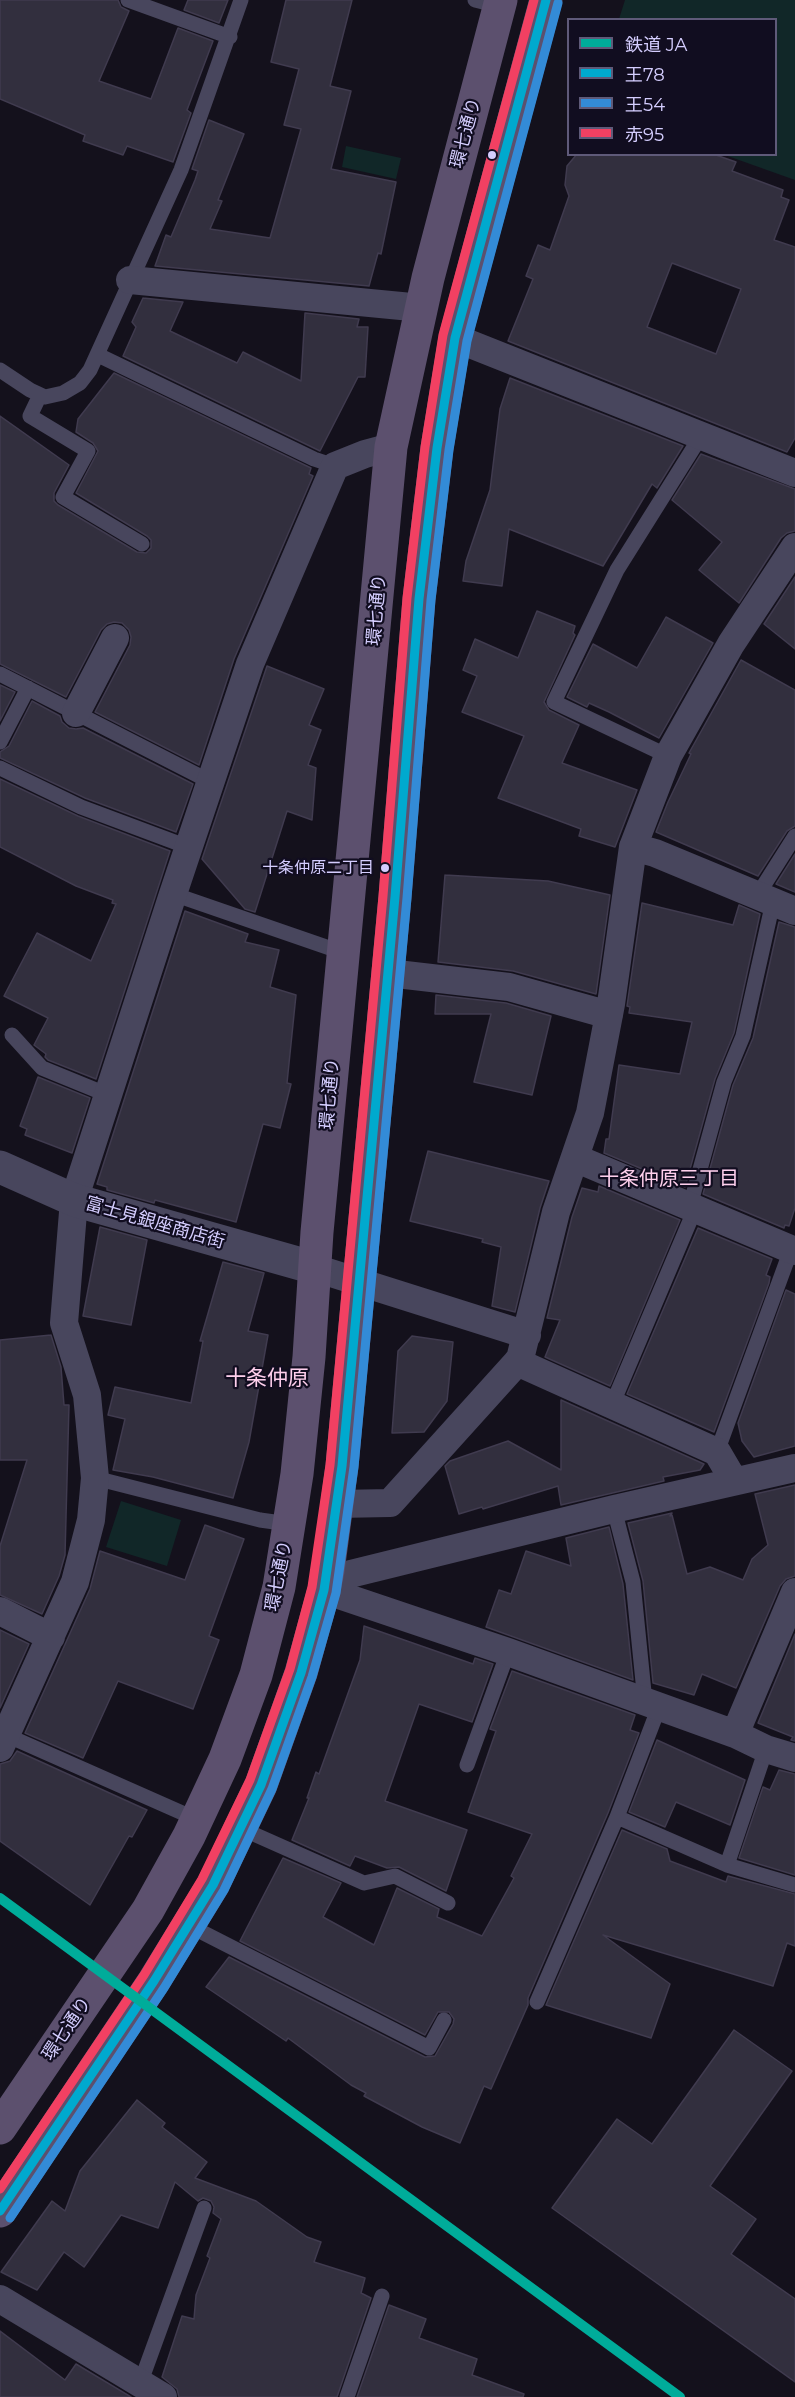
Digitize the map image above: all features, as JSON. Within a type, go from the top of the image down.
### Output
[{"type":"main road","points":[[0,2211],[154,1981],[213,1886],[261,1785],[301,1673],[325,1585],[337,1504],[360,1281],[419,599],[436,448],[455,338],[546,0]]},
{"type":"main road","name":"環七通り","points":[[0,2128],[148,1910],[196,1820],[225,1759],[256,1675],[279,1587],[297,1474],[309,1357],[315,1268],[391,447],[492,2]]},
{"type":"street","points":[[130,280],[422,308]]},
{"type":"street","points":[[455,338],[795,473]]},
{"type":"street","points":[[3,1742],[75,1582],[91,1520],[95,1478],[87,1395],[64,1323],[74,1200],[188,847],[250,664],[335,466],[364,454],[391,447]]},
{"type":"street","points":[[337,1504],[390,1503],[520,1359],[556,1212],[590,1113],[609,1015],[633,848],[668,756],[731,644],[795,547]]},
{"type":"street","points":[[76,713],[115,638]]},
{"type":"street","points":[[633,848],[655,853],[775,903]]},
{"type":"street","points":[[388,973],[509,987],[609,1015]]},
{"type":"street","points":[[575,1158],[692,1207],[794,1246]]},
{"type":"street","name":"富士見銀座商店街","points":[[0,1167],[74,1200],[315,1268]]},
{"type":"street","points":[[315,1268],[526,1335]]},
{"type":"street","points":[[517,1362],[717,1452],[734,1481]]},
{"type":"street","points":[[325,1585],[614,1509],[795,1467]]},
{"type":"street","points":[[325,1585],[795,1758]]},
{"type":"street","points":[[735,1734],[795,1592]]},
{"type":"street","points":[[0,1611],[51,1636]]},
{"type":"street","points":[[0,2299],[152,2391]]},
{"type":"lane","points":[[128,0],[230,37]]},
{"type":"lane","points":[[0,370],[45,397],[63,393],[80,383],[98,355],[130,280],[182,170],[241,0]]},
{"type":"lane","points":[[98,355],[314,459],[335,466]]},
{"type":"lane","points":[[40,395],[30,416],[88,451],[63,497],[142,544]]},
{"type":"lane","points":[[668,756],[554,702],[617,570],[701,436]]},
{"type":"lane","points":[[0,674],[211,782]]},
{"type":"lane","points":[[0,741],[28,688]]},
{"type":"lane","points":[[0,768],[81,807],[188,847]]},
{"type":"lane","points":[[612,1405],[692,1207],[724,1082],[743,1036],[775,903],[795,836]]},
{"type":"lane","points":[[173,894],[344,953]]},
{"type":"lane","points":[[12,1035],[42,1068],[108,1095]]},
{"type":"lane","points":[[717,1452],[794,1246]]},
{"type":"lane","points":[[95,1478],[260,1520],[289,1524]]},
{"type":"lane","points":[[537,2002],[617,1817],[652,1704],[633,1582],[614,1509]]},
{"type":"lane","points":[[467,1765],[508,1652]]},
{"type":"lane","points":[[3,1742],[196,1820]]},
{"type":"lane","points":[[727,1865],[766,1749]]},
{"type":"lane","points":[[617,1817],[727,1865],[795,1885]]},
{"type":"lane","points":[[240,1828],[364,1883],[395,1876],[448,1903]]},
{"type":"lane","points":[[188,1925],[429,2048],[444,2020]]},
{"type":"lane","points":[[152,2391],[204,2208]]},
{"type":"lane","points":[[347,2397],[382,2296]]},
{"type":"green space","points":[[625,0],[795,0],[795,180],[728,156],[777,156],[777,18],[619,18]]},
{"type":"green space","points":[[346,146],[401,158],[396,179],[342,167]]},
{"type":"green space","points":[[121,1501],[181,1520],[167,1566],[106,1547]]},
{"type":"building","points":[[0,0],[118,0],[121,7],[129,11],[99,81],[151,99],[178,28],[213,41],[187,110],[191,113],[173,162],[127,146],[123,155],[83,141],[85,135],[0,99]]},
{"type":"building","points":[[188,0],[228,0],[219,23],[184,10]]},
{"type":"building","points":[[286,0],[352,0],[330,86],[351,91],[331,169],[396,182],[381,254],[378,253],[369,286],[155,266],[166,235],[171,237],[195,180],[198,171],[192,169],[209,120],[244,134],[218,200],[222,201],[210,229],[270,238],[301,129],[284,125],[299,69],[271,62]]},
{"type":"building","points":[[575,156],[719,156],[736,162],[732,171],[783,190],[781,197],[789,200],[774,240],[795,247],[795,438],[787,452],[508,341],[533,279],[526,276],[538,245],[550,250],[569,196],[565,185],[567,166]],"holes":[[[672,263],[741,289],[716,354],[647,327]]]},
{"type":"building","points":[[143,298],[183,302],[170,331],[237,363],[243,352],[301,381],[305,313],[359,319],[357,327],[368,327],[365,377],[358,377],[320,451],[123,356],[136,327],[132,322]]},
{"type":"building","points":[[114,373],[311,468],[309,474],[313,476],[234,659],[199,765],[95,712],[130,645],[129,630],[122,623],[107,624],[101,630],[66,697],[0,664],[0,416],[69,465],[54,493],[54,501],[58,505],[137,552],[146,553],[151,548],[151,540],[147,536],[76,493],[98,451],[93,443],[76,432],[78,419]]},
{"type":"building","points":[[510,378],[683,446],[657,488],[652,484],[603,566],[509,529],[502,586],[463,581],[466,561],[490,490],[500,409]]},
{"type":"building","points":[[701,454],[795,489],[795,531],[781,538],[739,603],[699,570],[722,542],[672,500]]},
{"type":"building","points":[[795,577],[795,649],[764,624]]},
{"type":"building","points":[[537,611],[575,626],[573,633],[575,635],[544,702],[549,710],[579,725],[562,763],[637,790],[615,847],[579,836],[581,829],[498,798],[524,736],[462,712],[477,676],[463,670],[475,639],[518,658]]},
{"type":"building","points":[[666,617],[713,643],[659,738],[589,703],[587,707],[567,697],[593,644],[637,668]]},
{"type":"building","points":[[741,660],[795,690],[795,826],[787,831],[758,876],[656,832],[691,754],[689,753]]},
{"type":"building","points":[[267,666],[324,689],[309,725],[321,730],[308,765],[316,768],[312,820],[287,811],[255,912],[245,909],[202,859]]},
{"type":"building","points":[[0,685],[15,692],[0,721]]},
{"type":"building","points":[[32,701],[60,716],[62,722],[69,728],[83,728],[193,784],[176,832],[85,798],[0,758],[0,752],[9,746]]},
{"type":"building","points":[[0,779],[78,816],[170,851],[96,1079],[48,1060],[45,1057],[46,1054],[34,1045],[48,1018],[4,996],[37,933],[91,961],[116,904],[112,903],[113,900],[76,886],[0,847]]},
{"type":"building","points":[[795,854],[795,892],[776,884]]},
{"type":"building","points":[[445,875],[548,881],[610,895],[596,994],[513,971],[438,962]]},
{"type":"building","points":[[642,903],[733,925],[739,905],[760,914],[734,1033],[715,1079],[685,1187],[604,1153],[606,1139],[609,1139],[619,1065],[680,1074],[692,1022],[629,1013],[630,1007],[627,1006]]},
{"type":"building","points":[[185,911],[248,934],[245,942],[279,950],[270,987],[296,995],[287,1083],[291,1084],[280,1128],[263,1124],[236,1222],[155,1200],[154,1203],[107,1190],[107,1187],[97,1184]]},
{"type":"building","points":[[779,922],[795,927],[795,1208],[789,1226],[785,1225],[784,1228],[703,1194],[733,1085],[753,1038]]},
{"type":"building","points":[[436,995],[506,1003],[551,1016],[532,1095],[474,1082],[491,1014],[435,1014]]},
{"type":"building","points":[[38,1077],[90,1098],[72,1153],[25,1135],[27,1129],[20,1126]]},
{"type":"building","points":[[428,1151],[549,1181],[540,1208],[515,1312],[492,1306],[501,1247],[482,1242],[483,1239],[410,1221]]},
{"type":"building","points":[[599,1186],[680,1220],[610,1386],[545,1357],[560,1320],[547,1318],[572,1217],[582,1188],[598,1192]]},
{"type":"building","points":[[100,1227],[147,1240],[131,1325],[83,1316]]},
{"type":"building","points":[[698,1228],[772,1259],[766,1275],[770,1277],[769,1283],[714,1432],[627,1394]]},
{"type":"building","points":[[223,1262],[264,1273],[248,1331],[268,1335],[249,1442],[233,1498],[153,1477],[113,1470],[125,1419],[108,1415],[115,1387],[191,1403],[203,1341],[200,1341]]},
{"type":"building","points":[[786,1290],[795,1294],[795,1446],[754,1457],[742,1441],[738,1423]]},
{"type":"building","points":[[51,1335],[61,1367],[64,1405],[69,1405],[65,1555],[59,1576],[42,1614],[0,1595],[0,1546],[27,1460],[0,1460],[0,1340]]},
{"type":"building","points":[[412,1336],[453,1342],[447,1401],[424,1432],[392,1433],[398,1351]]},
{"type":"building","points":[[561,1400],[704,1464],[700,1470],[663,1477],[664,1481],[561,1505],[558,1486],[459,1514],[445,1466],[450,1461],[508,1441],[561,1470]]},
{"type":"building","points":[[795,1485],[795,1576],[786,1579],[780,1586],[736,1688],[702,1674],[694,1695],[653,1683],[643,1581],[628,1523],[672,1513],[670,1516],[672,1515],[687,1574],[710,1567],[743,1580],[752,1559],[768,1545],[755,1494]]},
{"type":"building","points":[[205,1525],[244,1539],[209,1636],[219,1640],[193,1709],[118,1681],[83,1758],[25,1733],[90,1589],[100,1551],[185,1580]]},
{"type":"building","points":[[609,1527],[623,1584],[633,1680],[486,1627],[499,1590],[511,1594],[526,1551],[571,1566],[566,1538]]},
{"type":"building","points":[[364,1626],[473,1664],[475,1658],[493,1664],[472,1722],[419,1704],[385,1801],[467,1830],[446,1891],[399,1867],[387,1868],[355,1856],[350,1866],[292,1840],[309,1798],[307,1798],[316,1772],[319,1774],[360,1660]]},
{"type":"building","points":[[0,1630],[29,1644],[0,1708]]},
{"type":"building","points":[[795,1634],[795,1741],[791,1740],[793,1737],[758,1723]]},
{"type":"building","points":[[512,1671],[635,1715],[630,1730],[639,1733],[608,1813],[528,1998],[528,2005],[491,2089],[484,2086],[460,2143],[422,2127],[364,2096],[366,2093],[351,2085],[288,2038],[286,2041],[206,1987],[229,1957],[425,2057],[435,2056],[453,2024],[454,2019],[449,2012],[438,2012],[425,2035],[240,1941],[283,1858],[341,1883],[323,1917],[374,1945],[397,1888],[439,1909],[437,1917],[482,1936],[514,1878],[511,1876],[532,1834],[468,1812],[496,1731],[490,1729]]},
{"type":"building","points":[[657,1740],[745,1780],[730,1825],[676,1802],[665,1827],[629,1812]]},
{"type":"building","points":[[17,1751],[147,1810],[132,1837],[129,1836],[90,1905],[0,1841],[0,1764],[10,1761]]},
{"type":"building","points":[[779,1770],[795,1774],[795,1875],[739,1858],[763,1787],[770,1790]]},
{"type":"building","points":[[622,1830],[667,1849],[670,1861],[726,1882],[728,1876],[795,1894],[795,1946],[787,1943],[773,1986],[603,1935],[670,1984],[651,2038],[546,2005]]},
{"type":"building","points":[[734,2030],[792,2071],[710,2186],[756,2219],[731,2254],[795,2299],[795,2382],[552,2208],[617,2119],[652,2144]]},
{"type":"building","points":[[137,2100],[165,2123],[162,2127],[207,2162],[195,2178],[256,2201],[307,2237],[321,2242],[314,2262],[365,2278],[361,2293],[371,2298],[337,2397],[179,2397],[177,2389],[162,2377],[182,2316],[194,2319],[196,2295],[221,2219],[213,2213],[214,2207],[211,2201],[203,2198],[198,2201],[175,2182],[158,2228],[121,2215],[84,2267],[64,2252],[37,2290],[1,2272],[52,2201],[65,2211],[80,2171]]},
{"type":"building","points":[[389,2305],[426,2319],[419,2338],[477,2359],[472,2375],[524,2394],[523,2397],[357,2397]]},
{"type":"building","points":[[0,2331],[65,2380],[76,2364],[131,2397],[0,2397]]},
{"type":"rail line","name":"JA","points":[[0,1898],[680,2397]]},
{"type":"transit line","name":"赤95","points":[[0,2189],[144,1975],[202,1879],[250,1780],[290,1669],[312,1587],[330,1465],[383,896],[407,598],[425,447],[443,335],[534,0]]},
{"type":"transit line","name":"王78","points":[[0,2211],[154,1981],[213,1885],[261,1785],[301,1673],[324,1590],[342,1466],[395,897],[419,599],[437,448],[455,338],[546,0]]},
{"type":"transit line","name":"王54","points":[[10,2218],[164,1988],[224,1890],[272,1789],[312,1677],[336,1593],[354,1467],[407,898],[431,600],[449,450],[467,341],[558,3]]},
{"type":"place","name":"十条仲原二丁目","points":[[385,868]]},
{"type":"district","name":"十条仲原三丁目","points":[[669,1179]]},
{"type":"district","name":"十条仲原","points":[[267,1379]]}]
